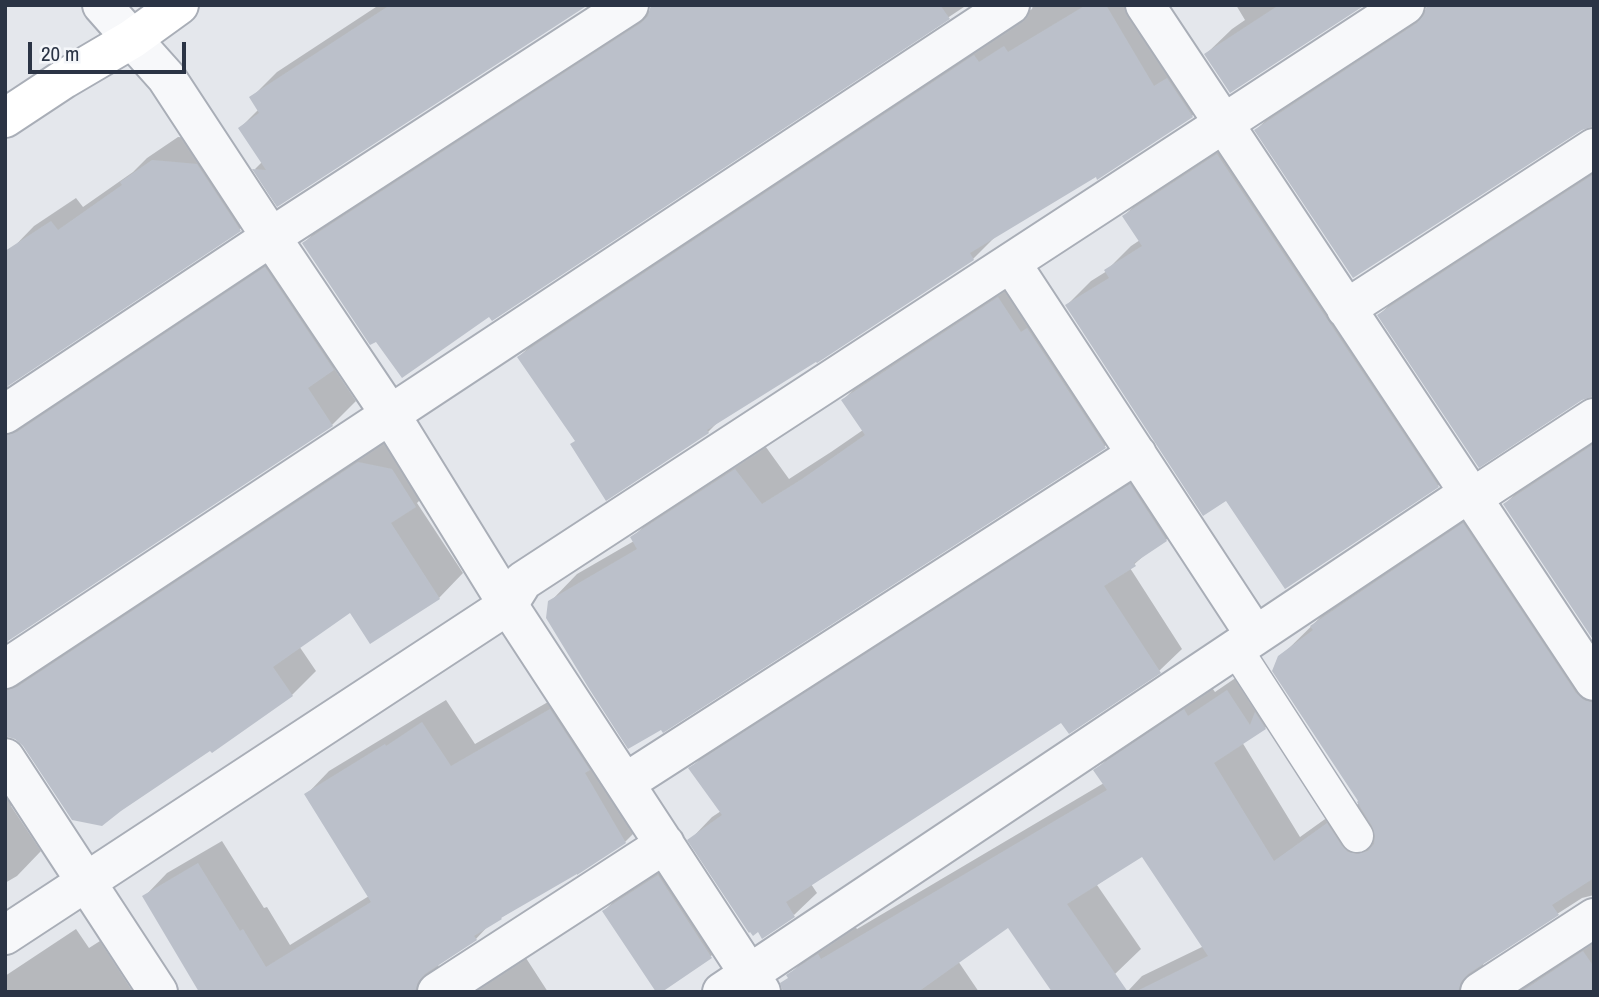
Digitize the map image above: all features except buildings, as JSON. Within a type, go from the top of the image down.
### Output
[{"type":"main road","points":[[5,118],[132,39],[179,5]]},
{"type":"street","points":[[102,5],[166,77],[390,414],[508,605],[664,845],[744,986],[1246,642],[1470,495],[1594,418]]},
{"type":"street","points":[[5,414],[271,237],[629,5]]},
{"type":"street","points":[[5,669],[1010,5]]},
{"type":"street","points":[[1145,5],[1594,681]]},
{"type":"street","points":[[5,936],[508,605],[523,581],[1405,5]]},
{"type":"street","points":[[1346,309],[1594,148]]},
{"type":"street","points":[[1011,263],[1137,454],[1246,642]]},
{"type":"street","points":[[625,783],[1137,454]]},
{"type":"street","points":[[5,758],[158,992]]},
{"type":"street","points":[[437,992],[664,845]]},
{"type":"street","points":[[1480,992],[1594,918]]},
{"type":"lane","points":[[1246,642],[1357,836]]}]
